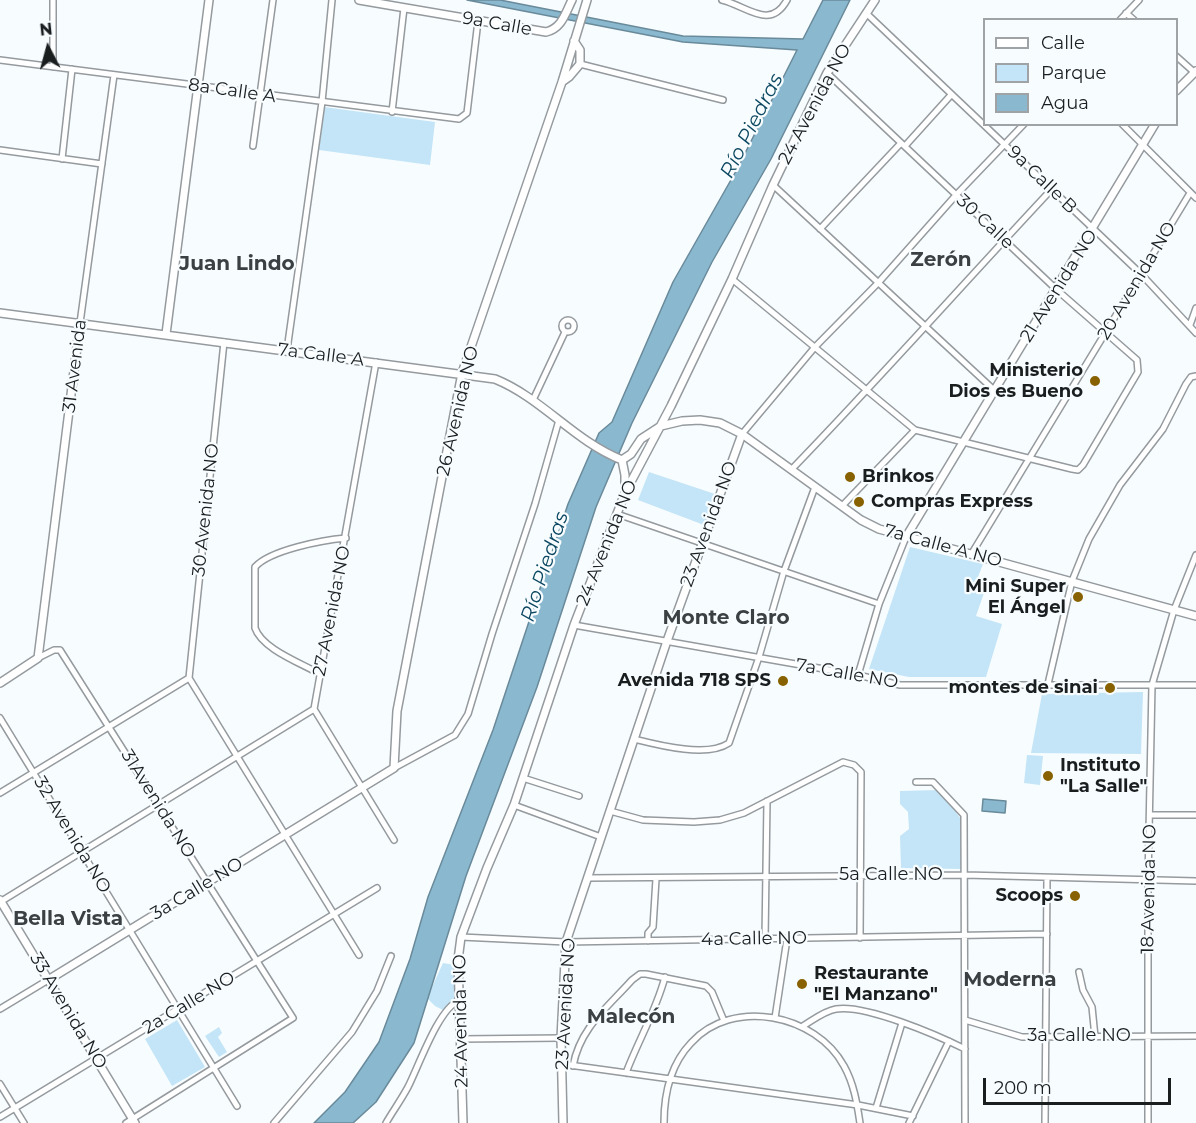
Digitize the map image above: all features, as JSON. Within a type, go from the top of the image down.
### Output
[{"type":"street","points":[[53,0],[53,67]]},
{"type":"street","points":[[166,334],[209,0]]},
{"type":"street","points":[[253,146],[273,0]]},
{"type":"street","points":[[287,350],[322,102],[333,0]]},
{"type":"street","name":"9a Calle","points":[[359,0],[546,32],[554,30],[561,24],[572,0]]},
{"type":"street","name":"26 Avenida NO","points":[[394,768],[397,711],[462,373],[588,0]]},
{"type":"street","points":[[722,0],[760,15],[775,15],[787,0]]},
{"type":"street","name":"24 Avenida NO","points":[[464,1123],[458,960],[461,938],[514,805],[574,625],[625,493],[661,426],[732,279],[773,185],[827,73],[875,0]]},
{"type":"street","points":[[1122,18],[1139,0]]},
{"type":"street","points":[[392,112],[404,8]]},
{"type":"street","points":[[1126,12],[1132,18]]},
{"type":"street","name":"9a Calle B","points":[[866,13],[983,125]]},
{"type":"street","name":"8a Calle A","points":[[0,60],[459,119],[467,112],[478,21]]},
{"type":"street","points":[[562,82],[580,64],[580,50],[574,41]]},
{"type":"street","points":[[1178,59],[1196,73],[1178,90]]},
{"type":"street","points":[[580,64],[723,100]]},
{"type":"street","points":[[62,159],[72,69]]},
{"type":"street","name":"30 Calle","points":[[827,73],[1057,290],[1137,360],[1138,372],[1078,470],[1028,458]]},
{"type":"street","name":"31 Avenida","points":[[38,658],[114,75]]},
{"type":"street","points":[[820,229],[951,95]]},
{"type":"street","name":"9a Calle B","points":[[984,126],[1142,275],[1196,333]]},
{"type":"street","name":"23 Avenida NO","points":[[563,1123],[561,1038],[566,942],[667,641],[742,434],[815,347],[878,283],[957,194],[1022,126]]},
{"type":"street","points":[[1124,126],[1196,198]]},
{"type":"street","name":"21 Avenida NO","points":[[858,675],[879,604],[906,537],[1154,126]]},
{"type":"street","points":[[0,150],[102,164]]},
{"type":"street","points":[[773,185],[994,390]]},
{"type":"street","points":[[791,470],[867,391],[1050,190]]},
{"type":"street","name":"20 Avenida NO","points":[[972,553],[1190,193]]},
{"type":"street","points":[[732,279],[915,430],[1028,458]]},
{"type":"street","points":[[1190,325],[1196,308]]},
{"type":"street","name":"7a Calle A","points":[[0,313],[495,379],[508,384],[533,400],[591,445],[620,459]]},
{"type":"street","points":[[533,400],[565,332]]},
{"type":"street","name":"30 Avenida NO","points":[[189,678],[224,342]]},
{"type":"street","name":"27 Avenida NO","points":[[314,709],[376,362]]},
{"type":"street","points":[[1048,684],[1072,581],[1089,539],[1120,485],[1163,429],[1186,384],[1191,377],[1196,376]]},
{"type":"street","points":[[394,768],[455,735],[468,714],[535,504],[559,420]]},
{"type":"street","name":"7a Calle A NO","points":[[620,459],[631,454],[641,439],[661,426],[700,420],[720,423],[742,434],[861,520],[879,530],[972,553],[1196,616]]},
{"type":"street","points":[[842,506],[915,430]]},
{"type":"street","points":[[620,459],[625,475],[625,493]]},
{"type":"street","points":[[634,739],[675,748],[697,749],[717,748],[729,743],[759,657],[784,571],[815,487]]},
{"type":"street","points":[[617,514],[879,604]]},
{"type":"street","points":[[320,674],[261,640],[255,628],[255,567],[260,561],[270,556],[312,543],[345,538]]},
{"type":"street","name":"18 Avenida NO","points":[[1148,1123],[1148,880],[1152,685],[1174,610],[1196,555]]},
{"type":"street","name":"7a Calle NO","points":[[574,625],[858,675],[900,685],[1196,685]]},
{"type":"street","name":"31Avenida NO","points":[[38,658],[54,650],[60,650],[293,1018],[214,1068]]},
{"type":"street","points":[[0,683],[38,658]]},
{"type":"street","points":[[0,793],[189,678],[359,956]]},
{"type":"street","points":[[0,901],[159,806],[237,755],[314,709],[394,840]]},
{"type":"street","name":"32 Avenida NO","points":[[0,718],[237,1106]]},
{"type":"street","points":[[610,811],[643,820],[694,822],[720,820],[744,813],[843,762],[854,765],[861,772],[860,938]]},
{"type":"street","name":"3a Calle NO","points":[[0,1009],[394,768]]},
{"type":"street","points":[[523,778],[579,796]]},
{"type":"street","points":[[916,782],[933,782],[964,815],[965,1123]]},
{"type":"street","points":[[765,939],[767,801]]},
{"type":"street","points":[[514,805],[601,837]]},
{"type":"street","points":[[1150,815],[1196,815]]},
{"type":"street","name":"5a Calle NO","points":[[586,878],[965,875],[1196,881]]},
{"type":"street","points":[[1045,1123],[1047,878]]},
{"type":"street","points":[[648,941],[648,933],[653,927],[656,879]]},
{"type":"street","name":"2a Calle NO","points":[[0,1117],[377,888]]},
{"type":"street","name":"33 Avenida NO","points":[[0,901],[132,1122]]},
{"type":"street","points":[[653,927],[657,933],[657,941]]},
{"type":"street","name":"4a Calle NO","points":[[461,938],[566,942],[1047,934]]},
{"type":"street","points":[[775,1018],[787,939]]},
{"type":"street","points":[[274,1123],[351,1032],[377,991],[391,956]]},
{"type":"street","points":[[1079,972],[1083,990],[1092,1007],[1095,1037]]},
{"type":"street","points":[[573,1066],[576,1049],[588,1028],[640,974],[703,984],[709,988],[724,1021]]},
{"type":"street","points":[[626,1074],[636,1047],[660,998],[665,977]]},
{"type":"street","points":[[386,1123],[408,1086],[437,1024],[453,1004],[459,1001]]},
{"type":"street","points":[[803,1026],[833,1010],[855,1009],[902,1023],[965,1049]]},
{"type":"street","points":[[664,1123],[665,1095],[669,1080],[690,1043],[707,1028],[724,1021],[752,1017],[775,1018],[803,1026],[831,1048],[852,1083],[860,1123]]},
{"type":"street","name":"3a Calle NO","points":[[965,1020],[1022,1037],[1196,1036]]},
{"type":"street","points":[[876,1108],[902,1023]]},
{"type":"street","points":[[461,1039],[561,1038]]},
{"type":"street","points":[[909,1123],[950,1041]]},
{"type":"street","points":[[562,1064],[858,1105],[912,1116]]},
{"type":"street","points":[[132,1122],[214,1068]]},
{"type":"street","points":[[0,1084],[24,1123]]},
{"type":"green space","points":[[324,107],[435,122],[430,165],[319,150]]},
{"type":"green space","points":[[649,472],[715,494],[704,525],[638,500]]},
{"type":"green space","points":[[910,547],[983,564],[974,587],[985,590],[976,616],[1002,624],[986,677],[909,677],[869,669]]},
{"type":"green space","points":[[1143,692],[1141,754],[1031,753],[1042,694]]},
{"type":"green space","points":[[1027,755],[1043,756],[1040,785],[1024,783]]},
{"type":"green space","points":[[939,790],[961,819],[961,869],[901,868],[900,836],[909,829],[908,812],[900,804],[900,791]]},
{"type":"green space","points":[[443,963],[455,965],[456,1000],[445,1011],[435,1006],[427,998]]},
{"type":"green space","points":[[177,1020],[205,1067],[172,1086],[145,1039]]},
{"type":"green space","points":[[219,1027],[222,1033],[218,1037],[227,1052],[219,1057],[205,1036]]},
{"type":"water","points":[[467,0],[500,0],[683,36],[803,39],[823,0],[850,0],[771,159],[712,262],[632,423],[596,507],[537,687],[466,876],[414,1043],[376,1102],[353,1123],[314,1123],[345,1092],[379,1042],[410,959],[428,897],[493,730],[568,504],[599,433],[612,422],[673,282],[736,171],[797,50],[683,42]]},
{"type":"water","points":[[983,799],[1006,801],[1005,813],[982,811]]},
{"type":"place","name":"Ministerio Dios es Bueno","points":[[1095,381]]},
{"type":"place","name":"Brinkos","points":[[850,477]]},
{"type":"place","name":"Compras Express","points":[[859,502]]},
{"type":"place","name":"Mini Super El Ángel","points":[[1078,597]]},
{"type":"place","name":"Avenida 718 SPS","points":[[783,681]]},
{"type":"place","name":"montes de sinai","points":[[1110,688]]},
{"type":"place","name":"Instituto \"La Salle\"","points":[[1048,776]]},
{"type":"place","name":"Scoops","points":[[1075,896]]},
{"type":"place","name":"Restaurante \"El Manzano\"","points":[[802,984]]},
{"type":"district","name":"Zerón","points":[[941,260]]},
{"type":"district","name":"Juan Lindo","points":[[237,264]]},
{"type":"district","name":"Monte Claro","points":[[726,618]]},
{"type":"district","name":"Bella Vista","points":[[68,919]]},
{"type":"district","name":"Moderna","points":[[1010,980]]},
{"type":"district","name":"Malecón","points":[[631,1017]]},
{"type":"water label","name":"Río Piedras","points":[[752,126]]},
{"type":"water label","name":"Río Piedras","points":[[545,567]]}]
